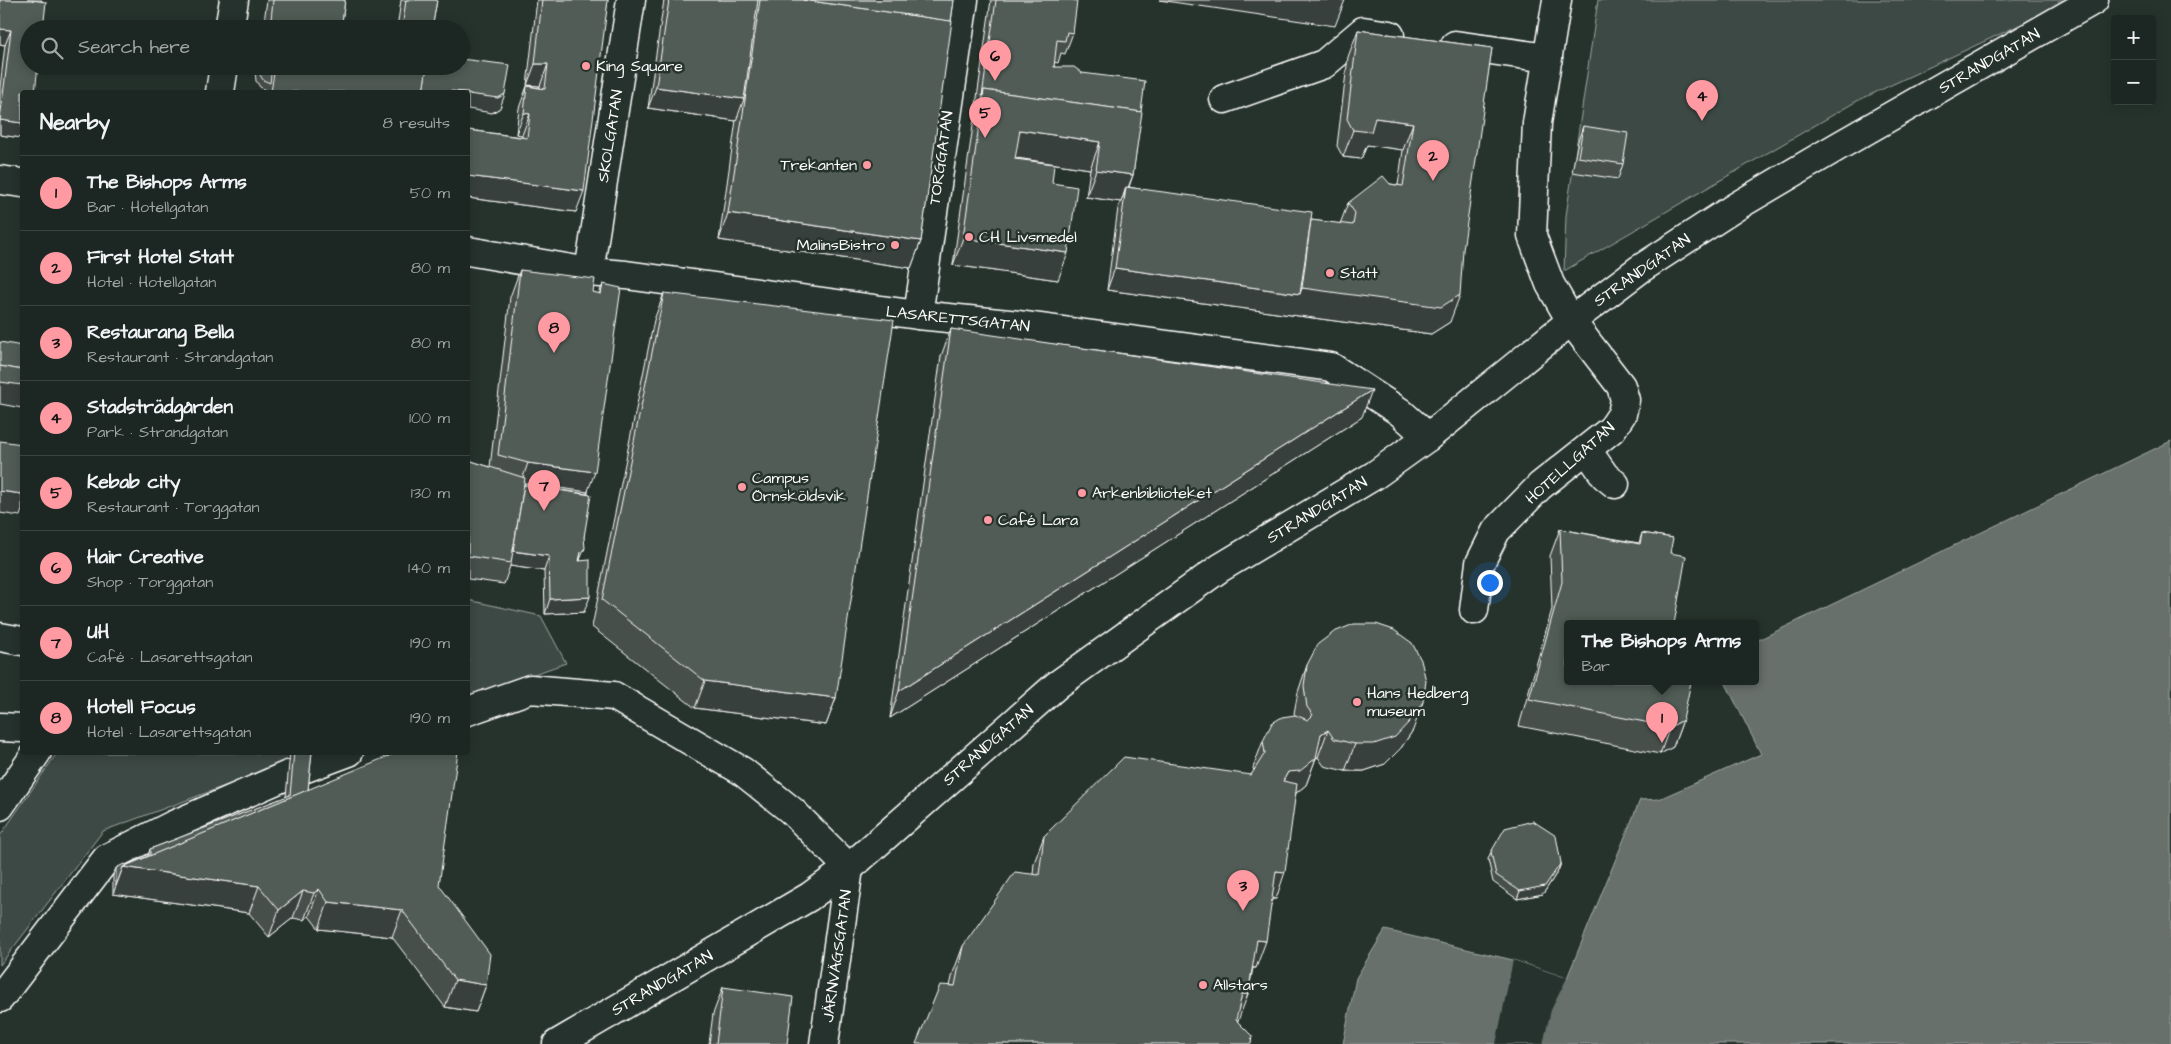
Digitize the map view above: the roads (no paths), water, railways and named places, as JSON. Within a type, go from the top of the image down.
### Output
[{"type":"street","points":[[231,20],[234,0]]},
{"type":"street","name":"SKOLGATAN","points":[[589,272],[631,0]]},
{"type":"street","name":"TORGGATAN","points":[[918,315],[964,0]]},
{"type":"street","name":"HOTELLGATAN","points":[[1474,610],[1480,563],[1496,531],[1540,486],[1612,429],[1622,414],[1625,400],[1621,386],[1571,321],[1550,284],[1532,236],[1537,123],[1557,0]]},
{"type":"street","name":"STRANDGATAN","points":[[557,1044],[809,897],[849,868],[1057,684],[1220,568],[1374,475],[1428,437],[1571,321],[1640,269],[1738,206],[1836,147],[2094,0]]},
{"type":"street","points":[[1224,99],[1324,64],[1363,31],[1548,58]]},
{"type":"street","points":[[220,90],[223,75]]},
{"type":"street","points":[[0,180],[20,183]]},
{"type":"street","name":"LASARETTSGATAN","points":[[470,251],[589,272],[626,275],[918,315],[1019,325],[1332,368],[1400,412],[1428,437]]},
{"type":"street","points":[[1587,450],[1605,476],[1615,484]]},
{"type":"street","points":[[0,637],[20,641]]},
{"type":"street","points":[[470,710],[530,689],[614,696],[742,770],[792,811],[849,868]]},
{"type":"street","points":[[0,727],[20,728]]},
{"type":"street","points":[[0,806],[35,755]]},
{"type":"street","points":[[0,998],[107,858],[173,825],[341,755]]},
{"type":"street","name":"JÄRNVÄGSGATAN","points":[[824,1044],[849,868]]},
{"type":"place","name":"King Square","points":[[586,66]]},
{"type":"place","name":"Hair Creative","points":[[995,81]]},
{"type":"place","name":"Stadsträdgården","points":[[1702,121]]},
{"type":"place","name":"Kebab city","points":[[985,138]]},
{"type":"place","name":"Trekanten","points":[[867,165]]},
{"type":"place","name":"First Hotel Statt","points":[[1433,181]]},
{"type":"place","name":"CH Livsmedel","points":[[969,237]]},
{"type":"place","name":"MalinsBistro","points":[[895,245]]},
{"type":"place","name":"Statt","points":[[1330,273]]},
{"type":"place","name":"Hotell Focus","points":[[554,353]]},
{"type":"place","name":"Campus Örnsköldsvik","points":[[742,487]]},
{"type":"place","name":"Arkenbiblioteket","points":[[1082,493]]},
{"type":"place","name":"UH","points":[[544,511]]},
{"type":"place","name":"Café Lara","points":[[988,520]]},
{"type":"place","name":"Hans Hedberg museum","points":[[1357,702]]},
{"type":"place","name":"The Bishops Arms","points":[[1662,743]]},
{"type":"place","name":"Restaurang Bella","points":[[1243,911]]},
{"type":"place","name":"Allstars","points":[[1203,985]]}]
